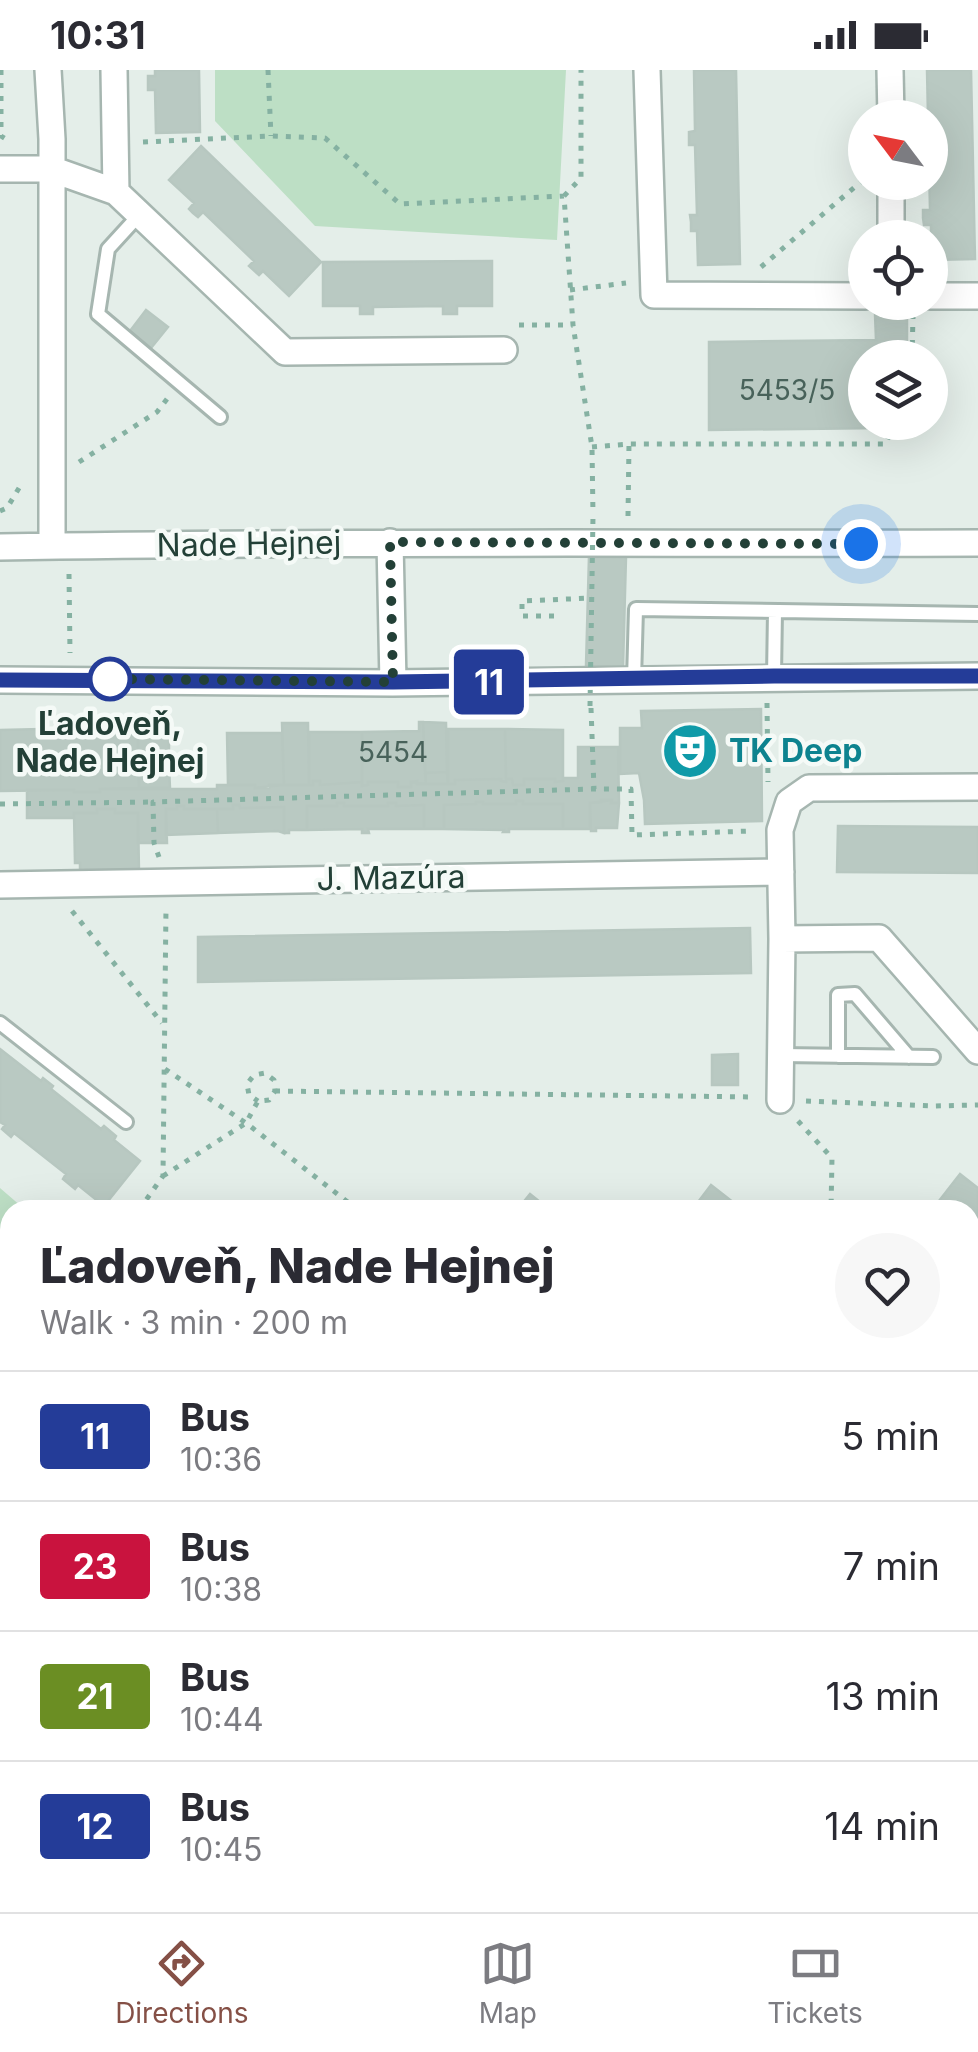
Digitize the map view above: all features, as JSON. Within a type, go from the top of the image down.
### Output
[{"type":"street","points":[[48,70],[51,168],[38,479],[60,546]]},
{"type":"street","points":[[114,70],[116,192]]},
{"type":"street","points":[[647,70],[654,295],[848,296]]},
{"type":"street","points":[[890,70],[891,100]]},
{"type":"street","points":[[11,169],[51,168],[116,192],[285,352],[504,350]]},
{"type":"street","points":[[948,296],[978,296]]},
{"type":"street","points":[[390,542],[393,682]]},
{"type":"street","name":"Nade Hejnej","points":[[0,547],[390,542],[978,543]]},
{"type":"street","points":[[0,680],[393,682],[978,676]]},
{"type":"street","points":[[780,1100],[780,830],[789,802],[809,788],[978,787]]},
{"type":"street","name":"J. Mazúra","points":[[0,885],[781,872]]},
{"type":"street","points":[[782,938],[879,938],[978,1052]]},
{"type":"lane","points":[[140,214],[108,250],[98,314],[220,417]]},
{"type":"lane","points":[[634,680],[636,609],[978,614]]},
{"type":"lane","points":[[774,676],[775,611]]},
{"type":"lane","points":[[838,1056],[838,995],[856,994],[909,1057]]},
{"type":"lane","points":[[0,1022],[126,1122]]},
{"type":"lane","points":[[780,1054],[933,1057]]},
{"type":"path","points":[[1,70],[1,136],[23,150],[11,169]]},
{"type":"path","points":[[268,70],[271,136]]},
{"type":"path","points":[[143,157],[143,142],[271,136],[325,138],[400,204],[564,196],[581,178],[580,70]]},
{"type":"path","points":[[762,266],[848,193]]},
{"type":"path","points":[[564,196],[573,325],[592,447],[590,706],[594,789]]},
{"type":"path","points":[[570,290],[654,280]]},
{"type":"path","points":[[520,326],[573,325]]},
{"type":"path","points":[[0,511],[38,479],[156,412],[181,384]]},
{"type":"path","points":[[592,447],[886,444],[887,440]]},
{"type":"path","points":[[627,544],[630,444]]},
{"type":"path","points":[[60,546],[70,679]]},
{"type":"path","points":[[554,616],[522,616],[522,601],[592,598]]},
{"type":"path","points":[[756,700],[766,701],[768,784]]},
{"type":"path","points":[[0,804],[631,789],[632,835],[780,830]]},
{"type":"path","points":[[153,802],[154,842]]},
{"type":"path","points":[[163,1176],[166,882]]},
{"type":"path","points":[[51,885],[164,1025]]},
{"type":"path","points":[[165,1069],[246,1123],[345,1200]]},
{"type":"path","points":[[145,1200],[163,1176],[246,1123],[258,1102],[268,1100],[275,1092],[274,1080],[265,1073],[254,1074],[247,1084],[249,1095],[258,1102]]},
{"type":"path","points":[[275,1092],[766,1097],[978,1105]]},
{"type":"path","points":[[780,1100],[832,1158],[831,1200]]},
{"type":"green space","points":[[215,70],[566,70],[557,240],[315,226],[215,121]]},
{"type":"green space","points":[[0,1188],[14,1200],[0,1200]]},
{"type":"building","points":[[155,70],[199,70],[200,132],[156,133],[155,90],[148,90],[148,76],[155,76]]},
{"type":"building","points":[[694,70],[736,70],[740,264],[698,265],[697,231],[691,231],[690,215],[697,215],[695,145],[689,145],[689,132],[695,131]]},
{"type":"building","points":[[927,70],[971,70],[975,259],[948,260],[948,220],[923,220],[923,210],[930,210],[930,200],[948,200],[948,100],[928,100]]},
{"type":"building","points":[[201,146],[321,262],[289,296],[263,271],[259,275],[249,266],[254,261],[203,212],[198,217],[193,213],[189,209],[194,203],[169,180]]},
{"type":"building","points":[[492,261],[492,306],[457,306],[457,314],[443,314],[443,306],[373,307],[373,314],[360,314],[360,306],[323,306],[323,262]]},
{"type":"building","points":[[146,310],[168,327],[151,348],[130,331]]},
{"type":"building","points":[[875,320],[907,320],[907,340],[876,340]]},
{"type":"building","points":[[848,340],[848,428],[709,430],[709,342]]},
{"type":"building","points":[[589,556],[626,557],[623,667],[586,666]]},
{"type":"building","name":"TK Deep","points":[[761,709],[762,821],[645,824],[639,773],[620,774],[620,728],[642,728],[641,711]]},
{"type":"building","points":[[169,721],[169,767],[138,768],[138,722]]},
{"type":"building","points":[[419,722],[423,722],[426,784],[411,782],[411,787],[398,787],[398,782],[368,782],[362,786],[362,732],[419,731]]},
{"type":"building","points":[[423,722],[446,723],[447,772],[425,773]]},
{"type":"building","points":[[282,723],[308,723],[309,785],[284,785]]},
{"type":"building","points":[[125,727],[125,735],[138,734],[139,788],[100,792],[0,791],[0,730]]},
{"type":"building","points":[[448,729],[505,729],[506,782],[455,780],[455,784],[448,784]]},
{"type":"building","points":[[505,729],[563,730],[563,781],[524,779],[524,785],[513,785],[512,779],[506,779]]},
{"type":"building","points":[[309,732],[362,732],[362,782],[320,785],[320,781],[313,781],[309,785]]},
{"type":"building","points":[[227,733],[282,733],[284,785],[228,785]]},
{"type":"building","points":[[578,747],[618,747],[619,803],[590,803],[590,829],[563,829],[563,804],[523,801],[444,805],[444,829],[424,829],[424,805],[307,806],[307,830],[289,833],[284,833],[284,807],[177,806],[166,809],[167,843],[138,843],[138,813],[97,809],[97,813],[74,813],[74,818],[27,818],[27,790],[217,789],[217,785],[269,788],[313,785],[313,781],[320,781],[320,785],[362,782],[362,786],[368,782],[398,782],[398,787],[411,787],[411,782],[417,781],[455,784],[455,780],[512,779],[513,785],[524,785],[524,779],[563,781],[578,778]]},
{"type":"building","points":[[169,767],[170,788],[139,788],[138,768]]},
{"type":"building","points":[[447,772],[448,784],[426,784],[425,773]]},
{"type":"building","points":[[516,801],[563,804],[563,829],[444,829],[444,805]]},
{"type":"building","points":[[590,803],[619,803],[617,828],[591,831]]},
{"type":"building","points":[[233,805],[284,807],[284,833],[218,833],[217,809],[233,809]]},
{"type":"building","points":[[424,805],[424,829],[368,829],[369,833],[362,833],[362,829],[307,830],[307,806]]},
{"type":"building","points":[[97,809],[138,813],[139,872],[80,873],[80,863],[75,863],[74,813],[97,813]]},
{"type":"building","points":[[166,809],[217,809],[218,833],[166,835]]},
{"type":"building","points":[[838,826],[978,827],[978,873],[837,872]]},
{"type":"building","points":[[750,928],[751,973],[198,982],[198,937]]},
{"type":"building","points":[[0,1049],[41,1081],[43,1078],[101,1129],[104,1126],[116,1136],[114,1140],[140,1161],[109,1200],[97,1200],[78,1185],[75,1189],[63,1179],[66,1174],[14,1133],[11,1137],[0,1122]]},
{"type":"building","points":[[738,1054],[738,1085],[712,1085],[712,1055]]},
{"type":"building","points":[[960,1174],[978,1188],[978,1200],[940,1200]]},
{"type":"building","points":[[711,1185],[730,1200],[700,1200]]},
{"type":"bus line","name":"11","points":[[0,680],[393,682],[978,676]]},
{"type":"place","name":"Ľadoveň, Nade Hejnej","points":[[110,679]]},
{"type":"place","name":"TK Deep","points":[[690,751]]},
{"type":"route","points":[[110,679],[103,679],[393,682],[390,542],[861,544]]}]
